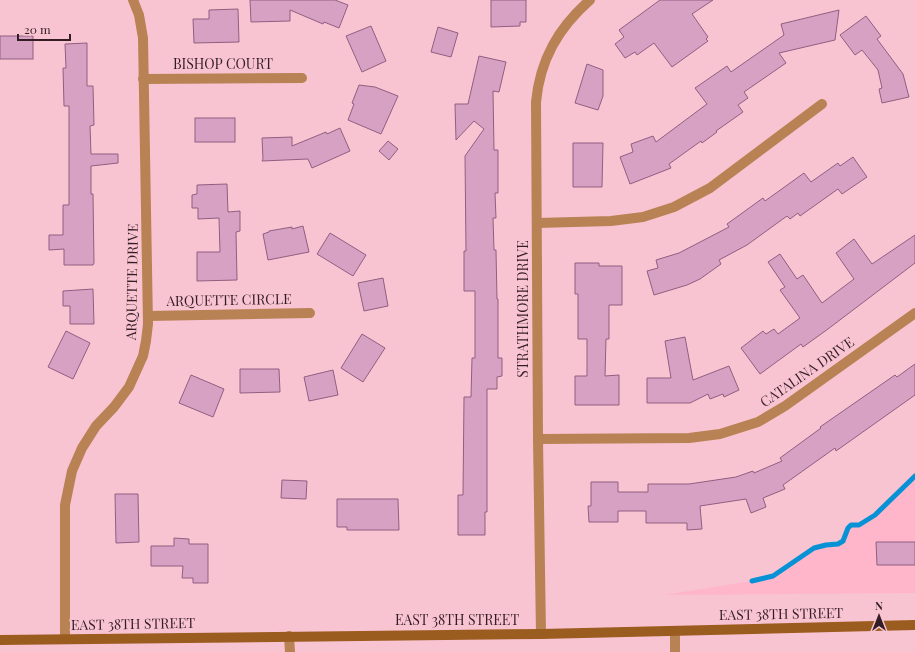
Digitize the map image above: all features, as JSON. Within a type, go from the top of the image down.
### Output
[{"type":"main road","name":"EAST 38TH STREET","points":[[0,640],[541,634],[915,625]]},
{"type":"street","name":"ARQUETTE DRIVE","points":[[65,639],[65,505],[72,471],[86,440],[96,426],[124,394],[137,372],[145,349],[148,316],[144,79],[142,33],[139,15],[134,0]]},
{"type":"street","name":"STRATHMORE DRIVE","points":[[541,634],[536,110],[538,87],[544,64],[551,48],[563,28],[585,1]]},
{"type":"street","name":"BISHOP COURT","points":[[144,79],[302,78]]},
{"type":"street","points":[[537,223],[612,221],[644,217],[674,207],[710,188],[822,104]]},
{"type":"street","name":"ARQUETTE CIRCLE","points":[[148,316],[310,313]]},
{"type":"street","name":"CATALINA DRIVE","points":[[538,439],[689,438],[720,434],[758,422],[785,406],[915,313]]},
{"type":"street","points":[[675,631],[675,652]]},
{"type":"street","points":[[289,636],[290,652]]},
{"type":"shaded area","points":[[915,476],[915,593],[663,595],[752,581],[773,576],[814,548],[838,544],[843,541],[848,528],[851,525],[859,525],[875,515]]},
{"type":"building","points":[[250,0],[335,0],[348,5],[339,28],[324,22],[323,24],[290,10],[290,21],[251,22]]},
{"type":"building","points":[[491,0],[526,0],[526,22],[520,22],[520,26],[491,27]]},
{"type":"building","points":[[660,0],[713,0],[692,14],[708,37],[706,39],[708,41],[672,67],[654,43],[637,55],[635,52],[625,58],[615,44],[624,37],[619,30]]},
{"type":"building","points":[[238,9],[239,42],[194,43],[193,19],[209,19],[209,10]]},
{"type":"building","points":[[839,10],[835,40],[779,53],[786,63],[744,92],[748,98],[738,105],[743,112],[702,143],[701,141],[669,164],[671,168],[630,184],[620,157],[633,152],[631,144],[653,136],[656,142],[707,104],[695,88],[727,66],[731,72],[784,35],[781,24]]},
{"type":"building","points":[[866,16],[881,36],[877,39],[903,74],[909,97],[882,103],[879,89],[882,88],[878,70],[862,50],[855,55],[840,35]]},
{"type":"building","points":[[371,26],[386,61],[362,72],[346,36]]},
{"type":"building","points":[[438,27],[458,33],[451,57],[431,52]]},
{"type":"building","points":[[0,36],[33,36],[33,59],[0,59]]},
{"type":"building","points":[[87,43],[87,86],[93,86],[94,125],[90,126],[91,154],[118,154],[118,163],[91,166],[91,194],[93,194],[93,265],[64,265],[64,249],[49,250],[49,235],[63,235],[63,205],[69,205],[69,106],[64,106],[63,68],[66,68],[65,44]]},
{"type":"building","points":[[479,56],[506,62],[499,92],[493,91],[494,150],[498,150],[498,193],[495,193],[496,218],[493,218],[494,250],[496,250],[498,299],[498,358],[502,358],[502,376],[497,377],[497,389],[487,389],[487,512],[485,512],[485,535],[458,535],[458,495],[463,495],[464,397],[471,397],[472,358],[475,358],[475,291],[464,291],[464,251],[466,251],[465,156],[484,129],[474,121],[456,140],[455,104],[468,104]]},
{"type":"building","points":[[587,64],[603,70],[603,96],[598,110],[575,103]]},
{"type":"building","points":[[359,85],[375,87],[398,96],[381,134],[348,120],[354,104],[352,103]]},
{"type":"building","points":[[195,118],[235,118],[235,142],[195,142]]},
{"type":"building","points":[[340,128],[350,151],[312,168],[308,159],[262,161],[262,138],[292,137],[292,146]]},
{"type":"building","points":[[388,141],[398,149],[389,160],[379,151]]},
{"type":"building","points":[[573,143],[603,143],[602,187],[573,187]]},
{"type":"building","points":[[853,157],[867,177],[842,194],[838,189],[800,216],[798,213],[790,219],[787,216],[747,245],[719,260],[721,264],[700,279],[687,285],[654,295],[647,271],[658,268],[656,260],[679,253],[729,227],[727,224],[763,198],[765,201],[804,173],[811,182],[838,163],[840,166]]},
{"type":"building","points":[[227,184],[228,212],[240,211],[240,231],[236,232],[237,280],[197,281],[197,252],[220,252],[219,218],[198,219],[198,208],[192,208],[192,195],[197,194],[197,185]]},
{"type":"building","points":[[303,226],[309,252],[268,260],[263,234],[269,231],[292,227],[292,229]]},
{"type":"building","points":[[330,233],[366,255],[353,276],[317,254]]},
{"type":"building","points":[[915,235],[915,263],[803,347],[801,344],[760,374],[741,348],[763,331],[766,334],[774,329],[778,334],[800,318],[780,290],[785,287],[768,262],[780,254],[797,279],[803,275],[822,303],[854,279],[836,253],[854,239],[872,264]]},
{"type":"building","points":[[575,263],[599,263],[599,266],[622,266],[622,305],[609,305],[609,339],[606,339],[605,376],[619,375],[619,405],[575,405],[575,376],[587,376],[587,339],[578,339],[578,294],[575,294]]},
{"type":"building","points":[[383,278],[388,306],[364,311],[358,283]]},
{"type":"building","points":[[93,289],[94,324],[70,324],[70,306],[63,306],[63,291]]},
{"type":"building","points":[[66,331],[90,343],[73,379],[48,367]]},
{"type":"building","points":[[362,334],[385,348],[363,382],[341,368]]},
{"type":"building","points":[[685,337],[693,380],[729,366],[739,390],[724,397],[723,394],[710,399],[708,394],[690,403],[647,403],[647,378],[671,378],[665,341]]},
{"type":"building","points":[[915,364],[915,395],[836,451],[835,448],[783,485],[785,489],[763,498],[766,507],[751,513],[746,499],[700,506],[702,529],[687,530],[687,523],[646,523],[646,511],[618,511],[618,522],[589,522],[588,506],[591,506],[591,482],[618,482],[618,492],[648,492],[648,484],[689,484],[736,477],[753,471],[754,473],[782,461],[780,458],[821,428],[820,427],[895,375],[897,377]]},
{"type":"building","points":[[240,369],[279,369],[280,392],[240,393]]},
{"type":"building","points":[[333,370],[338,395],[309,401],[304,377]]},
{"type":"building","points":[[191,375],[224,389],[213,417],[179,403]]},
{"type":"building","points":[[282,480],[307,481],[306,499],[281,498]]},
{"type":"building","points":[[115,494],[138,494],[139,542],[116,543]]},
{"type":"building","points":[[337,499],[398,499],[399,530],[347,530],[347,527],[337,527]]},
{"type":"building","points":[[174,538],[189,539],[189,544],[208,544],[208,583],[193,583],[193,578],[182,578],[183,566],[151,566],[151,546],[174,546]]},
{"type":"building","points":[[876,542],[915,542],[915,565],[877,565]]},
{"type":"waterway","points":[[752,581],[773,576],[814,548],[838,544],[843,541],[848,528],[851,525],[859,525],[875,515],[915,476]]}]
